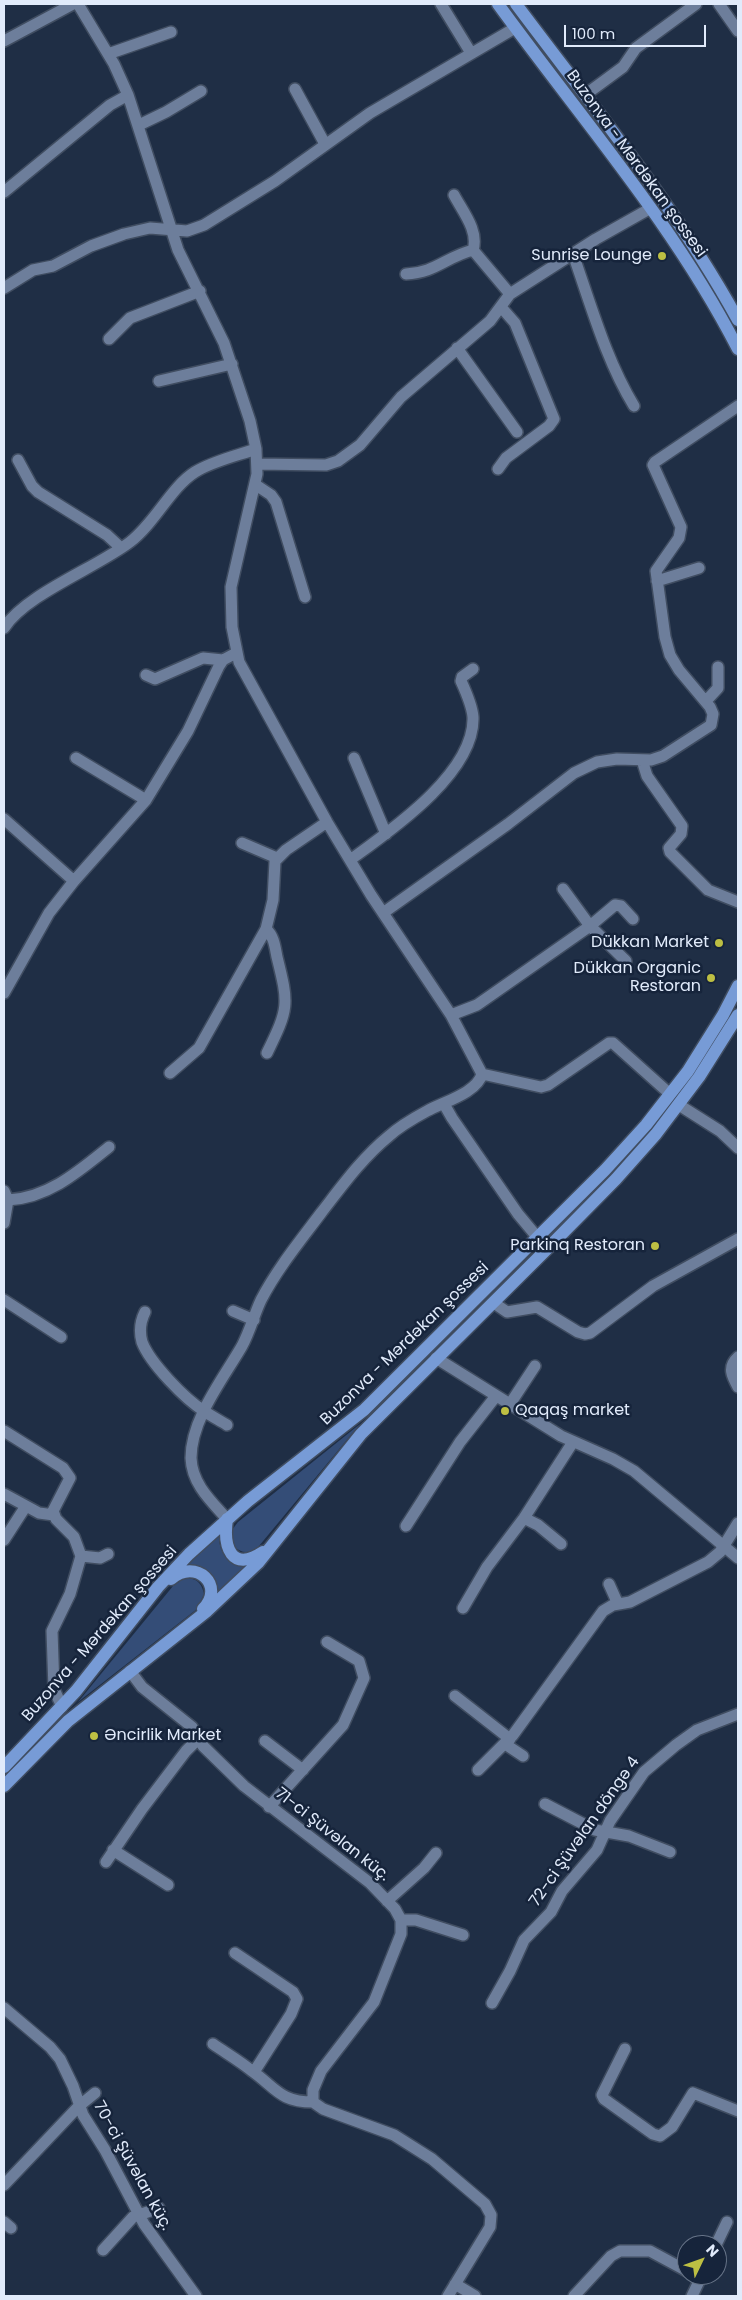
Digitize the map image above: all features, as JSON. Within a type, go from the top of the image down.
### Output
[{"type":"main road","name":"Buzonva - Mərdəkan şossesi","points":[[498,4],[651,208],[682,253],[738,349]]},
{"type":"main road","points":[[516,4],[694,246],[738,320]]},
{"type":"main road","name":"Buzonva - Mərdəkan şossesi","points":[[4,1766],[62,1707],[170,1574],[227,1519],[364,1410],[605,1170],[670,1094],[706,1043],[738,986]]},
{"type":"main road","points":[[4,1786],[68,1721],[232,1590],[281,1538],[361,1434],[616,1179],[679,1105],[718,1050],[738,1015]]},
{"type":"main road","points":[[227,1519],[226,1544],[230,1552],[238,1558],[252,1559],[281,1538]]},
{"type":"main road","points":[[145,1604],[177,1575],[185,1571],[195,1571],[209,1582],[211,1596],[206,1606],[174,1638]]},
{"type":"street","points":[[4,41],[73,4]]},
{"type":"street","points":[[78,4],[108,54],[128,95],[171,229],[183,261],[215,321],[232,364],[250,421],[256,449],[256,485],[231,587],[232,627],[236,653],[244,674],[327,822],[383,913],[451,1015],[482,1074],[541,1087],[548,1085],[609,1043],[613,1044],[670,1094]]},
{"type":"street","points":[[441,4],[471,53]]},
{"type":"street","points":[[584,95],[623,67],[636,48],[696,4]]},
{"type":"street","points":[[719,4],[738,32]]},
{"type":"street","points":[[4,288],[34,270],[53,266],[92,246],[124,234],[150,228],[187,231],[204,225],[275,181],[370,113],[515,28]]},
{"type":"street","points":[[108,54],[171,32]]},
{"type":"street","points":[[295,89],[325,144]]},
{"type":"street","points":[[139,125],[166,112],[201,91]]},
{"type":"street","points":[[4,192],[110,105],[128,95]]},
{"type":"street","points":[[454,195],[474,233],[476,242],[473,250]]},
{"type":"street","points":[[257,464],[326,465],[338,461],[355,450],[401,397],[490,321],[510,294],[651,208]]},
{"type":"street","points":[[406,274],[429,271],[460,254],[473,250]]},
{"type":"street","points":[[473,250],[510,294]]},
{"type":"street","points":[[573,254],[624,390],[634,406]]},
{"type":"street","points":[[109,339],[130,318],[200,291]]},
{"type":"street","points":[[498,469],[506,458],[549,426],[554,419],[515,323],[501,307]]},
{"type":"street","points":[[457,348],[517,432]]},
{"type":"street","points":[[159,382],[232,364]]},
{"type":"street","points":[[383,913],[508,824],[574,773],[597,762],[617,759],[642,760],[663,756],[706,730],[713,720],[710,707],[679,670],[670,655],[665,637],[657,580],[658,566],[679,538],[681,527],[653,465],[680,444],[738,406]]},
{"type":"street","points":[[4,628],[30,603],[121,548],[148,525],[194,472],[256,449]]},
{"type":"street","points":[[18,460],[32,486],[38,492],[107,535],[121,548]]},
{"type":"street","points":[[256,485],[271,495],[276,502],[305,597]]},
{"type":"street","points":[[657,580],[699,568]]},
{"type":"street","points":[[146,675],[155,679],[203,658],[223,660],[236,653]]},
{"type":"street","points":[[5,988],[40,927],[74,881],[146,800],[188,731],[223,660]]},
{"type":"street","points":[[706,701],[718,688],[718,667]]},
{"type":"street","points":[[350,860],[425,802],[447,777],[463,754],[472,727],[473,716],[461,681],[462,677],[473,669]]},
{"type":"street","points":[[76,758],[146,800]]},
{"type":"street","points":[[354,758],[386,834]]},
{"type":"street","points":[[642,760],[647,776],[682,826],[681,834],[669,848],[670,852],[708,890],[738,902]]},
{"type":"street","points":[[4,819],[74,881]]},
{"type":"street","points":[[170,1073],[199,1048],[266,929],[272,910],[277,858],[327,822]]},
{"type":"street","points":[[242,842],[277,858]]},
{"type":"street","points":[[563,889],[590,926],[626,961]]},
{"type":"street","points":[[451,1015],[477,1005],[590,926],[618,904],[633,919]]},
{"type":"street","points":[[266,929],[273,938],[286,994],[286,1005],[281,1024],[268,1053]]},
{"type":"street","points":[[227,1519],[198,1485],[192,1469],[192,1449],[203,1411],[249,1334],[261,1301],[281,1268],[358,1166],[400,1128],[428,1110],[444,1104],[474,1086],[482,1074]]},
{"type":"street","points":[[444,1104],[513,1206],[538,1238]]},
{"type":"street","points":[[679,1105],[720,1131],[738,1148]]},
{"type":"street","points":[[4,1223],[6,1195],[31,1198],[67,1180],[109,1147]]},
{"type":"street","points":[[494,1303],[507,1312],[537,1307],[578,1332],[590,1333],[653,1286],[738,1239]]},
{"type":"street","points":[[4,1300],[61,1337]]},
{"type":"street","points":[[145,1312],[141,1320],[140,1330],[149,1354],[167,1376],[203,1411],[227,1425]]},
{"type":"street","points":[[232,1312],[254,1320]]},
{"type":"street","points":[[738,1357],[732,1365],[730,1372],[738,1388]]},
{"type":"street","points":[[436,1358],[573,1442],[613,1459],[634,1471],[738,1558]]},
{"type":"street","points":[[510,1404],[535,1366]]},
{"type":"street","points":[[406,1526],[460,1442],[496,1396]]},
{"type":"street","points":[[4,1431],[62,1468],[69,1475],[69,1482],[54,1506],[54,1515]]},
{"type":"street","points":[[462,1608],[499,1549],[524,1518],[573,1442]]},
{"type":"street","points":[[4,1494],[39,1513],[54,1515],[74,1537],[80,1556],[70,1594],[52,1631],[54,1690],[62,1707]]},
{"type":"street","points":[[4,1540],[26,1506]]},
{"type":"street","points":[[524,1518],[538,1525],[561,1544]]},
{"type":"street","points":[[478,1770],[507,1742],[603,1611],[608,1607],[630,1602],[708,1562],[724,1546],[738,1523]]},
{"type":"street","points":[[80,1556],[100,1558],[108,1554]]},
{"type":"street","points":[[609,1584],[618,1604]]},
{"type":"street","points":[[269,1807],[344,1725],[364,1678],[359,1661],[327,1642]]},
{"type":"street","name":"71-ci Şüvəlan küç.","points":[[130,1671],[142,1687],[192,1727],[198,1739],[238,1780],[269,1807],[370,1883],[401,1920]]},
{"type":"street","points":[[455,1696],[523,1756]]},
{"type":"street","name":"72-ci Şüvəlan döngə 4","points":[[492,2003],[510,1972],[524,1940],[556,1906],[562,1891],[597,1850],[605,1832],[634,1784],[652,1765],[697,1730],[738,1714]]},
{"type":"street","points":[[106,1862],[175,1765],[198,1739]]},
{"type":"street","points":[[265,1741],[303,1770]]},
{"type":"street","points":[[545,1804],[585,1826],[628,1836],[670,1852]]},
{"type":"street","points":[[113,1850],[168,1885]]},
{"type":"street","points":[[387,1901],[424,1868],[436,1853]]},
{"type":"street","points":[[313,2102],[313,2090],[321,2071],[374,2002],[400,1934],[401,1920],[416,1920],[463,1935]]},
{"type":"street","points":[[235,1953],[293,1992],[297,1999],[288,2018],[254,2072]]},
{"type":"street","name":"70-ci Şüvəlan küç.","points":[[4,2008],[56,2053],[70,2079],[83,2115],[123,2181],[138,2214],[165,2256],[196,2296]]},
{"type":"street","points":[[213,2044],[254,2072],[267,2085],[290,2099],[313,2102],[323,2109],[379,2128],[413,2146],[444,2169],[485,2204],[491,2215],[490,2227],[448,2296]]},
{"type":"street","points":[[625,2049],[602,2095],[604,2099],[653,2134],[660,2136],[669,2131],[693,2093],[738,2111]]},
{"type":"street","points":[[4,2185],[79,2106],[95,2094]]},
{"type":"street","points":[[103,2250],[127,2222],[138,2214],[159,2208]]},
{"type":"street","points":[[721,2235],[727,2222]]},
{"type":"street","points":[[574,2296],[611,2256],[620,2251],[650,2251],[677,2265]]},
{"type":"street","points":[[455,2284],[475,2296]]},
{"type":"shaded area","points":[[360,1424],[259,1546],[246,1552],[233,1546],[232,1530],[238,1522]]},
{"type":"shaded area","points":[[219,1534],[220,1547],[226,1556],[235,1563],[247,1566],[215,1597],[186,1566]]},
{"type":"shaded area","points":[[189,1578],[198,1582],[204,1594],[197,1609],[78,1702],[173,1586],[183,1579]]},
{"type":"place","name":"Sunrise Lounge","points":[[662,256]]},
{"type":"place","name":"Dükkan Market","points":[[719,943]]},
{"type":"place","name":"Dükkan Organic Restoran","points":[[711,978]]},
{"type":"place","name":"Parkinq Restoran","points":[[655,1246]]},
{"type":"place","name":"Qaqaş market","points":[[505,1411]]},
{"type":"place","name":"Əncirlik Market","points":[[94,1736]]}]
